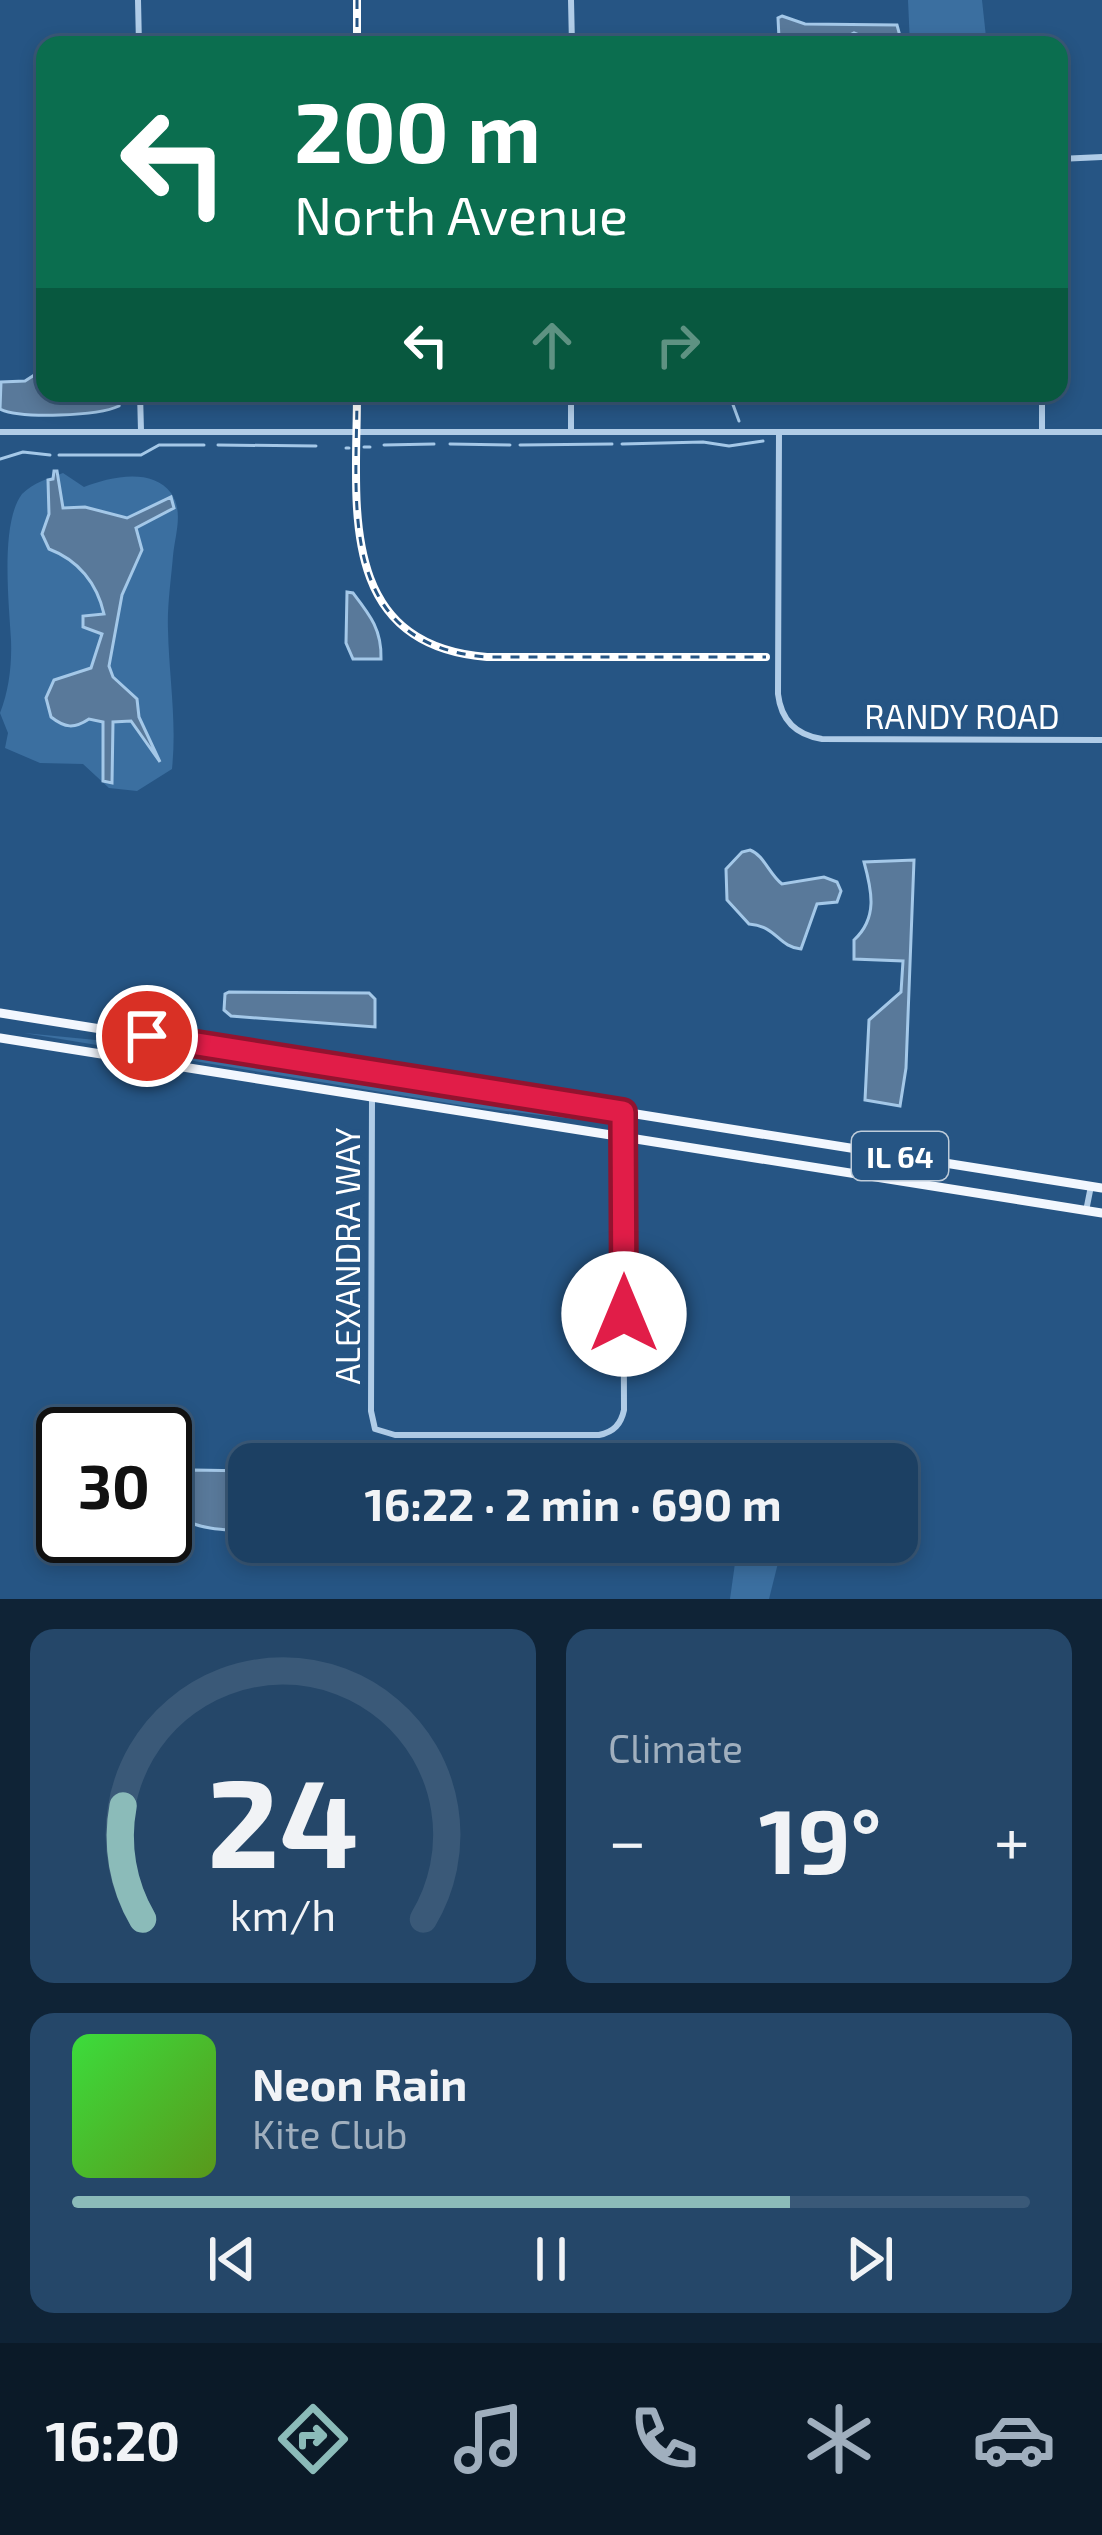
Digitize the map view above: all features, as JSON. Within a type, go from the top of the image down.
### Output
[{"type":"main road","name":"IL 64","points":[[0,1013],[1096,1187]]},
{"type":"main road","name":"IL 64","points":[[1,1039],[1102,1213]]},
{"type":"street","points":[[139,0],[139,36]]},
{"type":"street","points":[[572,0],[572,36]]},
{"type":"street","points":[[1068,159],[1102,157]]},
{"type":"street","points":[[140,402],[141,432]]},
{"type":"street","points":[[571,402],[571,432]]},
{"type":"street","points":[[1042,402],[1042,432]]},
{"type":"street","points":[[0,432],[1102,432]]},
{"type":"street","name":"RANDY ROAD","points":[[779,432],[778,702],[786,722],[805,735],[822,739],[1102,740]]},
{"type":"street","name":"ALEXANDRA WAY","points":[[372,1098],[371,1411],[375,1429],[390,1434],[599,1435],[616,1427],[624,1410],[623,1112]]},
{"type":"street","points":[[1086,1210],[1096,1187]]},
{"type":"shaded area","points":[[908,0],[982,0],[986,36],[910,36]]},
{"type":"shaded area","points":[[778,18],[805,24],[897,25],[900,36],[779,36]]},
{"type":"shaded area","points":[[36,374],[36,402],[120,402],[119,406],[60,415],[0,409],[1,382],[25,381]]},
{"type":"shaded area","points":[[54,471],[63,508],[85,507],[127,518],[171,497],[174,508],[136,528],[142,550],[122,595],[109,666],[113,677],[137,699],[139,717],[160,762],[131,721],[113,722],[112,783],[103,781],[103,722],[61,723],[51,717],[46,698],[54,680],[91,668],[102,634],[83,627],[83,616],[104,614],[85,574],[49,549],[42,534],[49,514],[48,480],[53,479]]},
{"type":"shaded area","points":[[63,473],[84,487],[118,478],[153,480],[171,493],[177,508],[168,621],[172,769],[137,791],[109,788],[83,764],[40,763],[5,748],[8,733],[0,713],[11,658],[11,524],[22,494]]},
{"type":"shaded area","points":[[347,592],[353,593],[374,623],[381,659],[353,659],[346,643]]},
{"type":"shaded area","points":[[750,850],[782,884],[824,877],[837,882],[841,891],[837,902],[817,904],[801,949],[787,945],[766,928],[749,924],[727,900],[726,869]]},
{"type":"shaded area","points":[[914,860],[906,1068],[900,1106],[865,1100],[869,1020],[901,992],[903,961],[854,959],[854,940],[870,913],[864,862]]},
{"type":"shaded area","points":[[229,992],[369,993],[375,999],[375,1027],[231,1016],[224,1010]]},
{"type":"shaded area","points":[[24,1033],[178,1048],[594,1114],[608,1118],[608,1123],[472,1107]]},
{"type":"shaded area","points":[[192,1471],[228,1471],[228,1530],[192,1523]]},
{"type":"shaded area","points":[[735,1563],[778,1563],[769,1599],[730,1599]]},
{"type":"waterway","points":[[732,402],[739,421]]},
{"type":"waterway","points":[[622,444],[729,446],[763,441]]},
{"type":"waterway","points":[[384,445],[434,444]]},
{"type":"waterway","points":[[450,444],[510,445]]},
{"type":"waterway","points":[[520,445],[612,444]]},
{"type":"waterway","points":[[59,455],[141,455],[159,445],[204,445]]},
{"type":"waterway","points":[[218,445],[316,446]]},
{"type":"waterway","points":[[364,447],[370,447]]},
{"type":"waterway","points":[[0,459],[23,452],[50,455]]},
{"type":"railway","points":[[357,0],[357,36]]},
{"type":"railway","points":[[357,402],[358,522],[365,562],[379,597],[403,626],[438,647],[487,657],[766,657]]},
{"type":"route","points":[[147,1036],[623,1112],[624,1314]]}]
